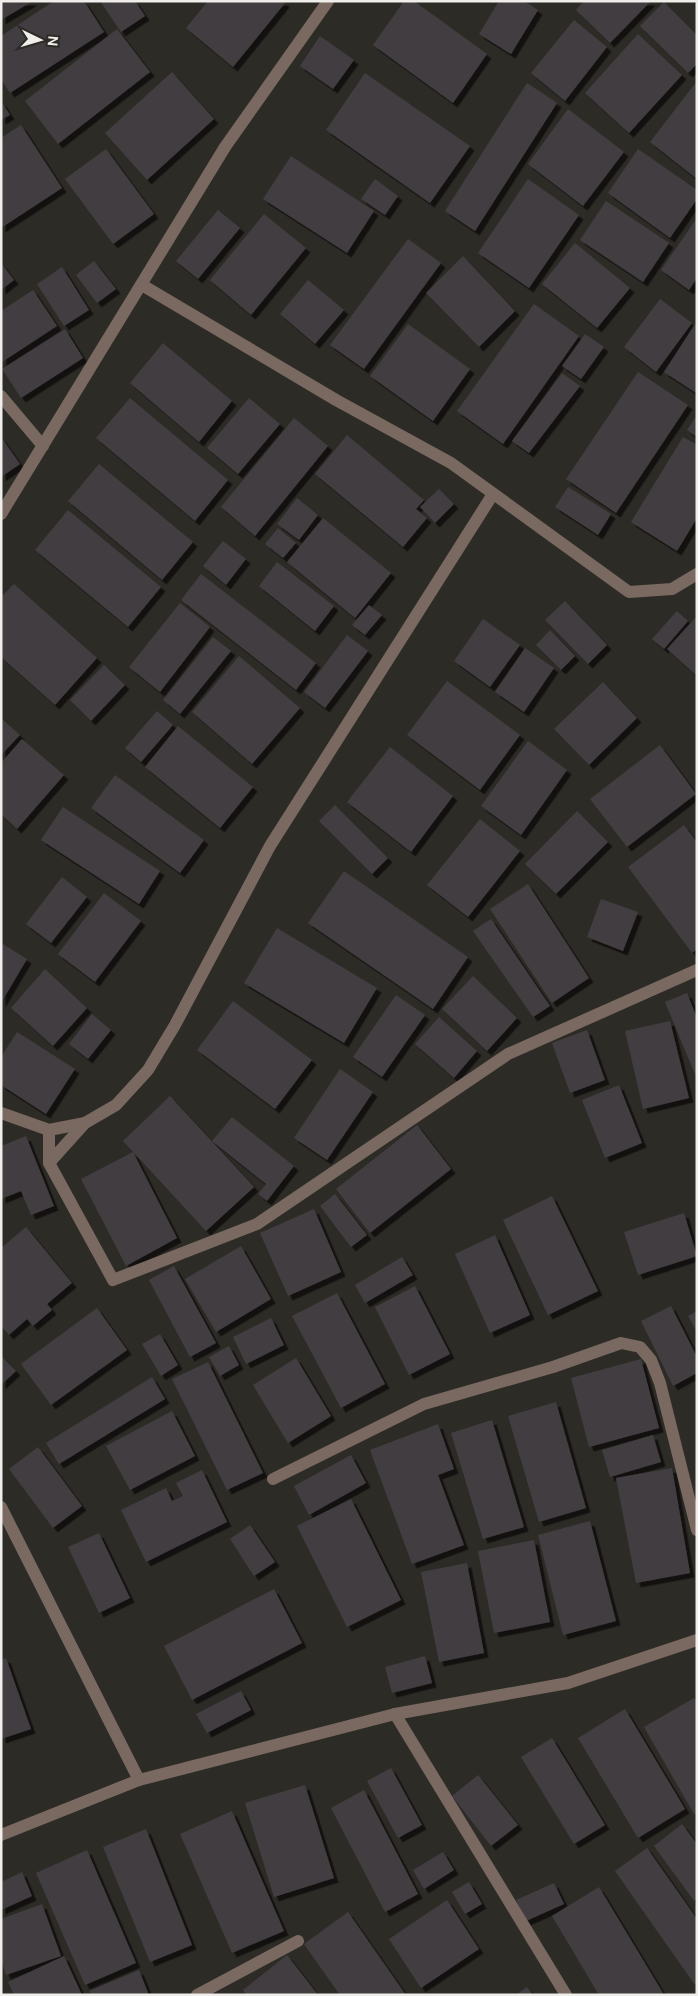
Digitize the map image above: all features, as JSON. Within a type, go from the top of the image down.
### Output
[{"type":"street","points":[[1,514],[142,285],[224,147],[328,1]]},
{"type":"street","points":[[142,285],[336,400],[451,463],[629,592],[672,589],[697,574]]},
{"type":"street","points":[[1,396],[43,446]]},
{"type":"street","points":[[1,1113],[49,1130],[85,1122],[116,1106],[148,1070],[175,1025],[270,846],[493,494]]},
{"type":"street","points":[[49,1130],[49,1163],[113,1280],[257,1224],[508,1054],[697,970]]},
{"type":"street","points":[[49,1163],[85,1122]]},
{"type":"street","points":[[273,1479],[424,1404],[553,1367],[621,1343],[640,1347],[651,1360],[660,1383],[697,1530]]},
{"type":"street","points":[[1,1508],[140,1780]]},
{"type":"street","points":[[1,1835],[140,1780],[394,1714],[568,1683],[697,1640]]},
{"type":"street","points":[[394,1714],[566,1995]]},
{"type":"street","points":[[197,1995],[298,1941]]},
{"type":"building","points":[[1,1],[33,1],[1,20]]},
{"type":"building","points":[[54,1],[84,1],[104,32],[10,93],[1,79],[1,36]]},
{"type":"building","points":[[100,1],[135,1],[145,16],[121,32]]},
{"type":"building","points":[[208,1],[283,1],[285,3],[233,67],[186,28]]},
{"type":"building","points":[[404,1],[414,1],[487,54],[453,103],[373,45]]},
{"type":"building","points":[[499,1],[524,1],[538,10],[511,54],[479,34]]},
{"type":"building","points":[[584,1],[651,1],[610,43],[576,10]]},
{"type":"building","points":[[664,2],[697,35],[697,64],[688,73],[640,26]]},
{"type":"building","points":[[574,20],[607,47],[565,101],[531,73]]},
{"type":"building","points":[[117,29],[150,72],[58,144],[25,101]]},
{"type":"building","points":[[638,34],[682,75],[629,133],[585,93]]},
{"type":"building","points":[[320,36],[354,60],[333,89],[300,66]]},
{"type":"building","points":[[172,72],[214,119],[147,180],[105,133]]},
{"type":"building","points":[[365,73],[470,146],[430,203],[326,130]]},
{"type":"building","points":[[697,81],[697,179],[650,142]]},
{"type":"building","points":[[527,83],[557,103],[475,231],[445,211]]},
{"type":"building","points":[[1,101],[10,115],[1,120]]},
{"type":"building","points":[[568,109],[624,152],[583,206],[528,164]]},
{"type":"building","points":[[21,125],[62,188],[1,228],[1,138]]},
{"type":"building","points":[[106,149],[154,214],[113,244],[65,179]]},
{"type":"building","points":[[638,149],[697,190],[697,199],[670,238],[608,193]]},
{"type":"building","points":[[291,156],[374,211],[347,253],[263,199]]},
{"type":"building","points":[[375,179],[398,196],[385,215],[361,199]]},
{"type":"building","points":[[528,179],[579,215],[529,288],[478,253]]},
{"type":"building","points":[[606,201],[669,243],[643,282],[580,240]]},
{"type":"building","points":[[218,210],[240,228],[198,279],[176,261]]},
{"type":"building","points":[[264,214],[306,248],[251,315],[210,280]]},
{"type":"building","points":[[697,218],[697,278],[689,290],[661,270]]},
{"type":"building","points":[[408,239],[441,263],[364,369],[330,345]]},
{"type":"building","points":[[575,243],[630,288],[597,328],[542,284]]},
{"type":"building","points":[[463,256],[515,311],[479,347],[426,293]]},
{"type":"building","points":[[94,261],[116,289],[97,303],[76,275]]},
{"type":"building","points":[[1,263],[14,280],[1,290]]},
{"type":"building","points":[[62,267],[89,310],[64,326],[37,284]]},
{"type":"building","points":[[308,280],[344,310],[315,344],[280,314]]},
{"type":"building","points":[[33,290],[57,326],[2,362],[1,311]]},
{"type":"building","points":[[660,299],[692,323],[656,372],[624,347]]},
{"type":"building","points":[[534,304],[579,336],[503,444],[457,411]]},
{"type":"building","points":[[697,321],[697,391],[696,393],[664,372]]},
{"type":"building","points":[[408,324],[470,369],[433,421],[370,376]]},
{"type":"building","points":[[65,329],[83,358],[21,398],[2,369]]},
{"type":"building","points":[[585,334],[604,347],[581,379],[562,366]]},
{"type":"building","points":[[163,343],[232,401],[199,442],[130,383]]},
{"type":"building","points":[[638,372],[688,405],[616,513],[566,479]]},
{"type":"building","points":[[562,373],[580,386],[529,453],[512,441]]},
{"type":"building","points":[[130,398],[228,480],[195,521],[96,438]]},
{"type":"building","points":[[249,398],[280,424],[238,474],[207,448]]},
{"type":"building","points":[[697,415],[697,437],[687,430]]},
{"type":"building","points":[[294,418],[328,446],[255,536],[221,507]]},
{"type":"building","points":[[347,435],[424,500],[416,509],[427,518],[403,547],[315,474]]},
{"type":"building","points":[[1,437],[20,464],[1,477]]},
{"type":"building","points":[[683,437],[697,445],[697,518],[677,551],[631,522]]},
{"type":"building","points":[[99,464],[193,542],[162,580],[68,501]]},
{"type":"building","points":[[568,487],[611,514],[598,535],[555,507]]},
{"type":"building","points":[[439,489],[454,504],[435,523],[420,507]]},
{"type":"building","points":[[297,498],[318,515],[299,540],[277,524]]},
{"type":"building","points":[[68,510],[161,587],[128,627],[35,550]]},
{"type":"building","points":[[323,518],[391,573],[355,618],[287,562]]},
{"type":"building","points":[[278,528],[296,543],[283,558],[265,544]]},
{"type":"building","points":[[223,541],[246,559],[226,585],[203,566]]},
{"type":"building","points":[[277,562],[334,606],[315,631],[259,586]]},
{"type":"building","points":[[201,574],[316,663],[296,690],[181,600]]},
{"type":"building","points":[[14,584],[97,658],[55,705],[1,657],[1,597]]},
{"type":"building","points":[[565,601],[607,645],[588,664],[545,620]]},
{"type":"building","points":[[180,603],[210,627],[160,692],[129,667]]},
{"type":"building","points":[[369,605],[382,615],[365,635],[352,625]]},
{"type":"building","points":[[677,611],[688,621],[664,649],[652,639]]},
{"type":"building","points":[[697,616],[697,676],[667,649]]},
{"type":"building","points":[[483,619],[520,645],[490,687],[454,661]]},
{"type":"building","points":[[550,630],[575,656],[561,670],[536,645]]},
{"type":"building","points":[[347,635],[368,651],[325,708],[304,692]]},
{"type":"building","points":[[213,637],[231,651],[180,714],[163,700]]},
{"type":"building","points":[[525,648],[554,668],[524,712],[495,692]]},
{"type":"building","points":[[239,656],[300,708],[252,764],[192,712]]},
{"type":"building","points":[[104,665],[125,685],[91,721],[70,700]]},
{"type":"building","points":[[447,681],[520,735],[480,790],[407,735]]},
{"type":"building","points":[[603,682],[637,718],[589,765],[554,729]]},
{"type":"building","points":[[157,711],[173,725],[141,762],[125,748]]},
{"type":"building","points":[[1,718],[20,735],[1,755]]},
{"type":"building","points":[[178,726],[253,787],[220,828],[145,767]]},
{"type":"building","points":[[22,739],[64,775],[17,829],[1,814],[1,763]]},
{"type":"building","points":[[528,741],[567,770],[521,835],[481,806]]},
{"type":"building","points":[[660,745],[696,794],[627,847],[590,799]]},
{"type":"building","points":[[390,747],[453,796],[411,852],[347,802]]},
{"type":"building","points":[[115,775],[204,840],[180,873],[91,808]]},
{"type":"building","points":[[335,805],[388,858],[372,874],[319,821]]},
{"type":"building","points":[[63,807],[160,871],[139,904],[41,840]]},
{"type":"building","points":[[577,811],[608,842],[556,894],[525,864]]},
{"type":"building","points":[[480,819],[520,851],[468,917],[427,885]]},
{"type":"building","points":[[684,825],[697,842],[697,949],[692,953],[628,867]]},
{"type":"building","points":[[344,871],[468,957],[433,1009],[308,923]]},
{"type":"building","points":[[62,877],[87,897],[51,943],[26,924]]},
{"type":"building","points":[[528,884],[589,978],[552,1003],[490,909]]},
{"type":"building","points":[[104,893],[141,921],[95,982],[58,954]]},
{"type":"building","points":[[601,899],[638,912],[623,951],[587,937]]},
{"type":"building","points":[[491,919],[550,1006],[533,1017],[473,931]]},
{"type":"building","points":[[277,928],[377,988],[344,1043],[244,983]]},
{"type":"building","points":[[1,943],[27,959],[1,1003]]},
{"type":"building","points":[[45,969],[87,1008],[53,1046],[11,1008]]},
{"type":"building","points":[[473,976],[517,1018],[487,1051],[442,1009]]},
{"type":"building","points":[[687,993],[697,1018],[697,1079],[665,1002]]},
{"type":"building","points":[[396,995],[425,1015],[382,1077],[353,1057]]},
{"type":"building","points":[[233,1001],[312,1060],[275,1109],[197,1050]]},
{"type":"building","points":[[92,1014],[111,1030],[88,1059],[69,1044]]},
{"type":"building","points":[[439,1017],[477,1051],[454,1078],[415,1044]]},
{"type":"building","points":[[670,1021],[689,1098],[643,1109],[625,1031]]},
{"type":"building","points":[[587,1030],[605,1080],[570,1093],[552,1043]]},
{"type":"building","points":[[17,1032],[75,1069],[46,1114],[1,1085],[1,1057]]},
{"type":"building","points":[[340,1069],[373,1092],[327,1160],[294,1138]]},
{"type":"building","points":[[619,1085],[642,1143],[605,1158],[582,1100]]},
{"type":"building","points":[[170,1096],[254,1187],[206,1231],[123,1141]]},
{"type":"building","points":[[232,1117],[294,1166],[267,1201],[258,1194],[266,1184],[212,1141]]},
{"type":"building","points":[[417,1125],[451,1169],[370,1233],[336,1189]]},
{"type":"building","points":[[26,1136],[54,1206],[31,1215],[21,1191],[1,1199],[1,1146]]},
{"type":"building","points":[[133,1152],[177,1238],[126,1266],[81,1179]]},
{"type":"building","points":[[335,1194],[367,1235],[351,1247],[320,1206]]},
{"type":"building","points":[[552,1196],[598,1291],[548,1315],[503,1220]]},
{"type":"building","points":[[314,1209],[341,1272],[288,1296],[260,1233]]},
{"type":"building","points":[[684,1213],[697,1256],[638,1275],[624,1232]]},
{"type":"building","points":[[26,1227],[72,1283],[47,1304],[52,1310],[33,1326],[27,1319],[9,1335],[1,1326],[1,1248]]},
{"type":"building","points":[[495,1235],[530,1315],[490,1333],[455,1254]]},
{"type":"building","points":[[241,1246],[271,1299],[216,1332],[185,1279]]},
{"type":"building","points":[[402,1257],[413,1275],[365,1303],[355,1285]]},
{"type":"building","points":[[174,1266],[216,1343],[190,1357],[149,1280]]},
{"type":"building","points":[[415,1286],[450,1354],[409,1375],[375,1307]]},
{"type":"building","points":[[337,1293],[385,1384],[341,1408],[292,1316]]},
{"type":"building","points":[[671,1306],[697,1357],[697,1373],[673,1386],[641,1321]]},
{"type":"building","points":[[97,1308],[127,1350],[51,1405],[21,1364]]},
{"type":"building","points":[[697,1311],[697,1332],[688,1316]]},
{"type":"building","points":[[271,1318],[284,1345],[246,1364],[233,1337]]},
{"type":"building","points":[[160,1334],[178,1365],[161,1376],[142,1344]]},
{"type":"building","points":[[229,1346],[239,1365],[220,1376],[209,1357]]},
{"type":"building","points":[[1,1356],[16,1371],[1,1385]]},
{"type":"building","points":[[296,1358],[331,1416],[288,1443],[253,1385]]},
{"type":"building","points":[[641,1359],[659,1428],[589,1447],[571,1378]]},
{"type":"building","points":[[208,1362],[263,1473],[227,1490],[172,1379]]},
{"type":"building","points":[[152,1377],[165,1399],[59,1464],[46,1443]]},
{"type":"building","points":[[556,1402],[586,1508],[539,1522],[508,1416]]},
{"type":"building","points":[[172,1411],[195,1456],[130,1490],[106,1446]]},
{"type":"building","points":[[492,1420],[524,1527],[483,1539],[451,1433]]},
{"type":"building","points":[[438,1424],[454,1469],[438,1475],[464,1545],[412,1564],[370,1450]]},
{"type":"building","points":[[653,1435],[661,1462],[610,1477],[602,1450]]},
{"type":"building","points":[[38,1447],[82,1506],[53,1528],[9,1469]]},
{"type":"building","points":[[351,1455],[366,1483],[309,1515],[294,1486]]},
{"type":"building","points":[[672,1468],[690,1573],[636,1583],[616,1478]]},
{"type":"building","points":[[202,1470],[227,1522],[146,1562],[121,1510],[166,1488],[172,1501],[183,1496],[176,1483]]},
{"type":"building","points":[[351,1499],[401,1600],[347,1627],[297,1526]]},
{"type":"building","points":[[590,1521],[616,1621],[563,1635],[538,1535]]},
{"type":"building","points":[[250,1525],[275,1562],[254,1576],[230,1539]]},
{"type":"building","points":[[99,1533],[130,1598],[99,1613],[68,1547]]},
{"type":"building","points":[[534,1540],[550,1622],[494,1633],[478,1551]]},
{"type":"building","points":[[467,1563],[484,1653],[439,1662],[421,1572]]},
{"type":"building","points":[[274,1589],[302,1643],[192,1700],[164,1646]]},
{"type":"building","points":[[425,1656],[432,1683],[392,1693],[385,1667]]},
{"type":"building","points":[[6,1658],[31,1729],[1,1739],[1,1660]]},
{"type":"building","points":[[241,1691],[251,1710],[207,1733],[196,1714]]},
{"type":"building","points":[[694,1698],[697,1702],[697,1813],[694,1814],[644,1727]]},
{"type":"building","points":[[625,1709],[685,1809],[638,1838],[578,1738]]},
{"type":"building","points":[[552,1738],[605,1825],[574,1844],[521,1757]]},
{"type":"building","points":[[391,1768],[422,1825],[398,1838],[367,1781]]},
{"type":"building","points":[[478,1775],[518,1825],[491,1846],[452,1796]]},
{"type":"building","points":[[305,1785],[334,1878],[274,1897],[245,1803]]},
{"type":"building","points":[[364,1790],[418,1894],[385,1912],[331,1808]]},
{"type":"building","points":[[232,1811],[284,1931],[232,1953],[180,1834]]},
{"type":"building","points":[[682,1824],[697,1844],[697,1899],[694,1901],[654,1846]]},
{"type":"building","points":[[146,1829],[192,1945],[150,1962],[103,1847]]},
{"type":"building","points":[[647,1848],[697,1919],[697,1983],[695,1985],[615,1871]]},
{"type":"building","points":[[87,1850],[136,1963],[85,1985],[36,1873]]},
{"type":"building","points":[[443,1852],[454,1870],[424,1889],[413,1870]]},
{"type":"building","points":[[22,1872],[32,1896],[1,1910],[1,1882]]},
{"type":"building","points":[[469,1882],[482,1904],[465,1914],[452,1892]]},
{"type":"building","points":[[554,1883],[564,1904],[526,1921],[516,1900]]},
{"type":"building","points":[[599,1887],[663,1993],[660,1995],[599,1995],[552,1916]]},
{"type":"building","points":[[447,1900],[479,1949],[421,1988],[389,1939]]},
{"type":"building","points":[[42,1904],[61,1956],[6,1975],[1,1961],[1,1919]]},
{"type":"building","points":[[348,1912],[406,1995],[340,1995],[304,1944]]},
{"type":"building","points":[[287,1955],[318,1995],[246,1995],[243,1990]]},
{"type":"building","points":[[64,1956],[82,1995],[14,1995],[8,1982]]},
{"type":"building","points":[[139,1970],[149,1995],[91,1995],[89,1991]]},
{"type":"building","points":[[527,1987],[533,1995],[516,1995]]}]
